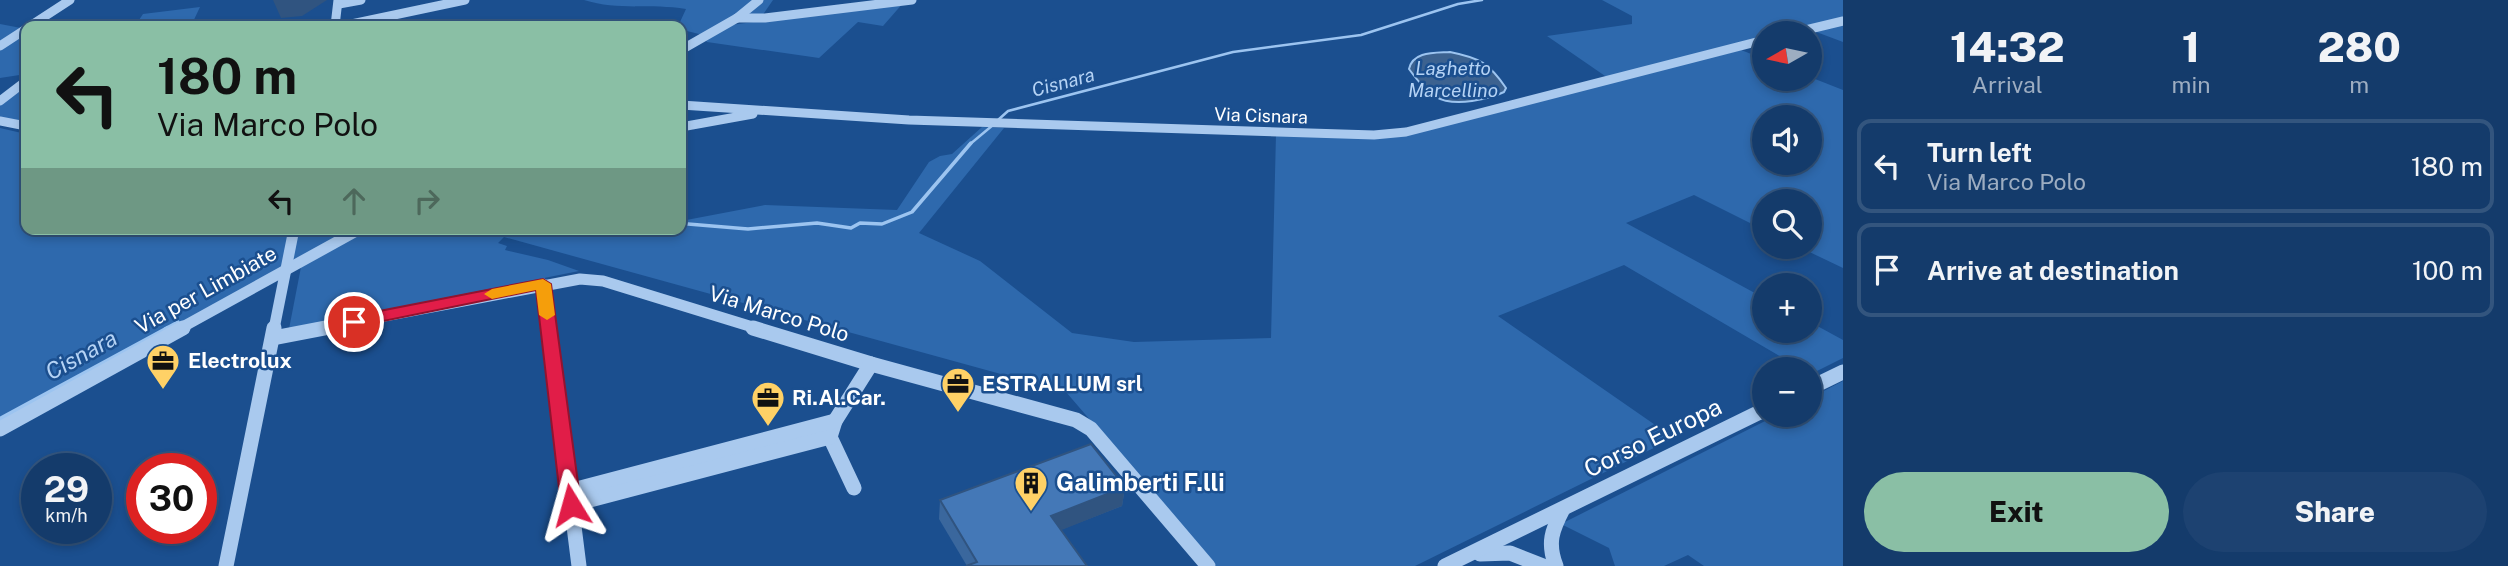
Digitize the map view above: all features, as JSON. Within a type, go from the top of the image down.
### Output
[{"type":"street","points":[[37,21],[70,0]]},
{"type":"street","points":[[336,21],[339,2],[361,0]]},
{"type":"street","points":[[365,21],[465,0]]},
{"type":"street","points":[[686,47],[737,18],[759,0]]},
{"type":"street","points":[[737,18],[765,18],[912,0]]},
{"type":"street","points":[[1822,26],[1843,21]]},
{"type":"street","points":[[0,46],[21,32]]},
{"type":"street","name":"Via Cisnara","points":[[686,104],[983,123],[1374,135],[1406,132],[1752,43]]},
{"type":"street","points":[[0,101],[21,85]]},
{"type":"street","points":[[686,126],[772,111]]},
{"type":"street","points":[[0,121],[21,125]]},
{"type":"street","points":[[226,566],[293,235]]},
{"type":"street","name":"Via per Limbiate","points":[[0,429],[349,235]]},
{"type":"street","name":"Via Marco Polo","points":[[273,338],[543,284],[580,279],[603,281],[872,365],[1076,420],[1091,429],[1208,566]]},
{"type":"street","points":[[543,284],[579,566]]},
{"type":"street","points":[[854,488],[830,437],[835,421],[872,365]]},
{"type":"street","points":[[1822,382],[1843,372]]},
{"type":"street","name":"Corso Europa","points":[[1445,566],[1752,416]]},
{"type":"street","points":[[570,498],[835,421]]},
{"type":"street","points":[[570,498],[830,437]]},
{"type":"street","points":[[1556,566],[1548,547],[1549,538],[1563,509]]},
{"type":"street","points":[[1465,556],[1493,551],[1510,553],[1543,566]]},
{"type":"shaded area","points":[[584,0],[773,0],[762,16],[753,14],[703,35],[686,31],[686,21],[680,21],[686,9]]},
{"type":"shaded area","points":[[1602,0],[1843,0],[1843,42],[1822,34],[1822,21],[1752,21],[1752,40],[1608,78],[1547,36],[1632,24],[1632,16]]},
{"type":"shaded area","points":[[904,2],[883,26],[858,22],[819,58],[707,42],[705,39],[731,25]]},
{"type":"shaded area","points":[[200,7],[193,21],[138,21],[143,14]]},
{"type":"shaded area","points":[[0,24],[21,28],[21,75],[0,78]]},
{"type":"shaded area","points":[[1741,50],[1752,54],[1752,91],[1822,91],[1822,82],[1843,90],[1843,268],[1822,258],[1822,189],[1752,189],[1752,224],[1694,195],[1626,223],[1752,291],[1752,340],[1624,265],[1498,316],[1674,438],[1415,566],[1216,566],[1066,392],[504,237],[498,243],[507,246],[505,250],[548,260],[579,271],[289,329],[301,267],[0,421],[0,128],[21,133],[21,235],[686,235],[686,220],[765,205],[897,210],[929,162],[952,154],[982,127],[1004,128],[919,233],[980,261],[1072,333],[1134,342],[1271,338],[1276,134],[1379,138]]},
{"type":"shaded area","points":[[21,88],[21,121],[0,117],[0,103]]},
{"type":"shaded area","points":[[1822,329],[1843,340],[1843,358],[1822,368],[1822,357],[1781,357],[1758,343],[1822,343]]},
{"type":"shaded area","points":[[1843,381],[1843,566],[1704,566],[1688,555],[1664,566],[1615,566],[1609,548],[1561,524],[1753,427],[1822,427],[1822,392]]},
{"type":"water","name":"Laghetto Marcellino","points":[[1450,52],[1476,59],[1489,67],[1506,88],[1504,92],[1485,99],[1461,102],[1435,97],[1409,69],[1411,63],[1425,54]]},
{"type":"building","points":[[1091,444],[1125,487],[1051,516],[1087,566],[966,566],[977,562],[940,500]]},
{"type":"waterway","name":"Cisnara","points":[[998,120],[1008,111],[1233,52],[1361,35],[1458,4],[1482,0]]},
{"type":"waterway","name":"Cisnara","points":[[970,144],[993,125]]},
{"type":"waterway","name":"Cisnara","points":[[688,224],[748,229],[817,223],[851,228],[860,223],[882,224],[912,212],[970,144]]},
{"type":"waterway","name":"Cisnara","points":[[165,329],[178,322]]},
{"type":"waterway","name":"Cisnara","points":[[0,419],[168,328]]},
{"type":"slow traffic","points":[[492,294],[543,284],[547,315]]},
{"type":"place","name":"Electrolux","points":[[163,391]]},
{"type":"place","name":"ESTRALLUM srl","points":[[958,414]]},
{"type":"place","name":"Ri.Al.Car.","points":[[768,428]]},
{"type":"place","name":"Galimberti F.lli","points":[[1031,513]]},
{"type":"route","points":[[354,322],[543,284],[571,505]]}]
